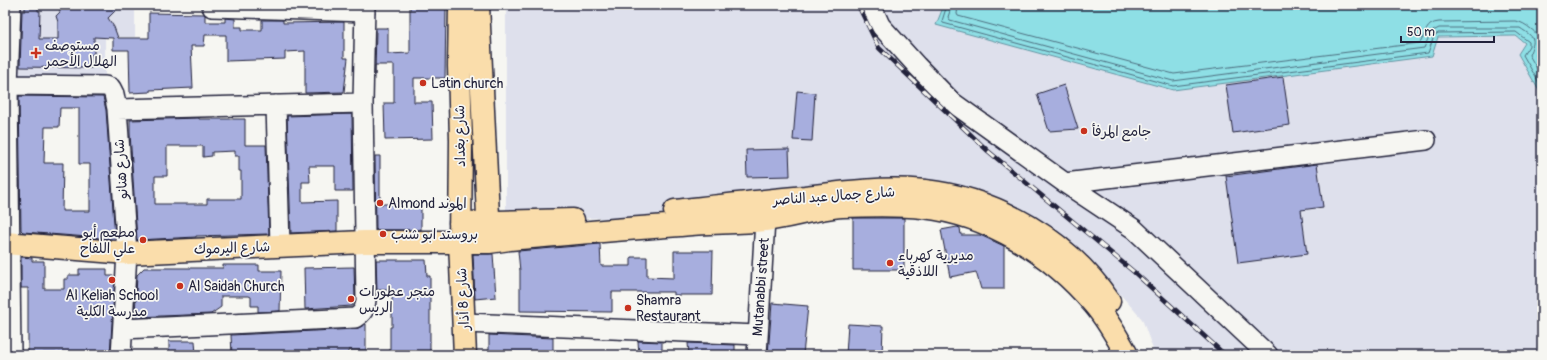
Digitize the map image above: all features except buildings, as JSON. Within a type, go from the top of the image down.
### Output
[{"type":"main road","name":"شارع بغداد","points":[[460,5],[460,233]]},
{"type":"main road","name":"شارع بغداد","points":[[478,5],[488,232]]},
{"type":"main road","name":"شارع جمال عبد الناصر","points":[[460,233],[488,232],[831,194],[886,190],[925,191],[977,202],[1002,212],[1047,238],[1087,273],[1104,293],[1119,315],[1142,355]]},
{"type":"main road","name":"شارع جمال عبد الناصر","points":[[488,232],[510,238],[674,225],[765,220],[840,206],[923,207],[958,213],[988,225],[1018,240],[1046,258],[1072,280],[1094,304],[1114,331],[1127,355]]},
{"type":"main road","name":"شارع اليرموك","points":[[7,243],[127,253],[364,242],[460,233]]},
{"type":"main road","name":"شارع 8 أذار","points":[[460,233],[465,355]]},
{"type":"street","points":[[10,355],[7,243],[7,47],[11,5]]},
{"type":"street","points":[[871,5],[880,25],[952,102],[1065,183],[1134,229],[1268,355]]},
{"type":"street","points":[[123,328],[356,318],[365,308],[363,103],[365,8],[212,7]]},
{"type":"street","name":"شارع هنانو","points":[[7,96],[105,86],[111,88],[114,94],[117,109],[127,253],[121,355]]},
{"type":"street","points":[[117,109],[363,103]]},
{"type":"street","points":[[276,105],[280,246]]},
{"type":"street","points":[[1065,183],[1426,140]]},
{"type":"street","name":"Mutanabbi street","points":[[757,355],[765,220]]},
{"type":"street","points":[[464,323],[758,335]]},
{"type":"shaded area","points":[[17,5],[135,5],[135,37],[105,37],[105,80],[16,80]]},
{"type":"shaded area","points":[[506,5],[944,5],[936,25],[1438,37],[1516,36],[1525,43],[1518,54],[1542,96],[1542,355],[1155,355],[1142,319],[1082,251],[1022,216],[965,198],[720,217],[506,219]]},
{"type":"water","points":[[944,5],[1542,5],[1542,96],[1518,54],[1525,43],[1516,36],[1438,37],[1432,56],[1173,90],[936,25]]},
{"type":"railway","points":[[858,5],[879,48],[988,151],[1134,272],[1225,355]]},
{"type":"place","name":"مستوصف الهلال الأحمر","points":[[36,53]]},
{"type":"place","name":"Latin church","points":[[423,83]]},
{"type":"place","name":"جامع المرفأ","points":[[1084,131]]},
{"type":"place","name":"Almond الموند","points":[[380,203]]},
{"type":"place","name":"بروستد ابو شنب","points":[[383,234]]},
{"type":"place","name":"مطعم أبو علي اللفاح","points":[[143,240]]},
{"type":"place","name":"مديرية كهرباء اللاذقية","points":[[890,263]]},
{"type":"place","name":"Al Keliah School مدرسة الكلية","points":[[112,280]]},
{"type":"place","name":"Al Saidah Church","points":[[180,286]]},
{"type":"place","name":"متجر عطورات الريس","points":[[351,299]]},
{"type":"place","name":"Shamra Restaurant","points":[[628,308]]}]
